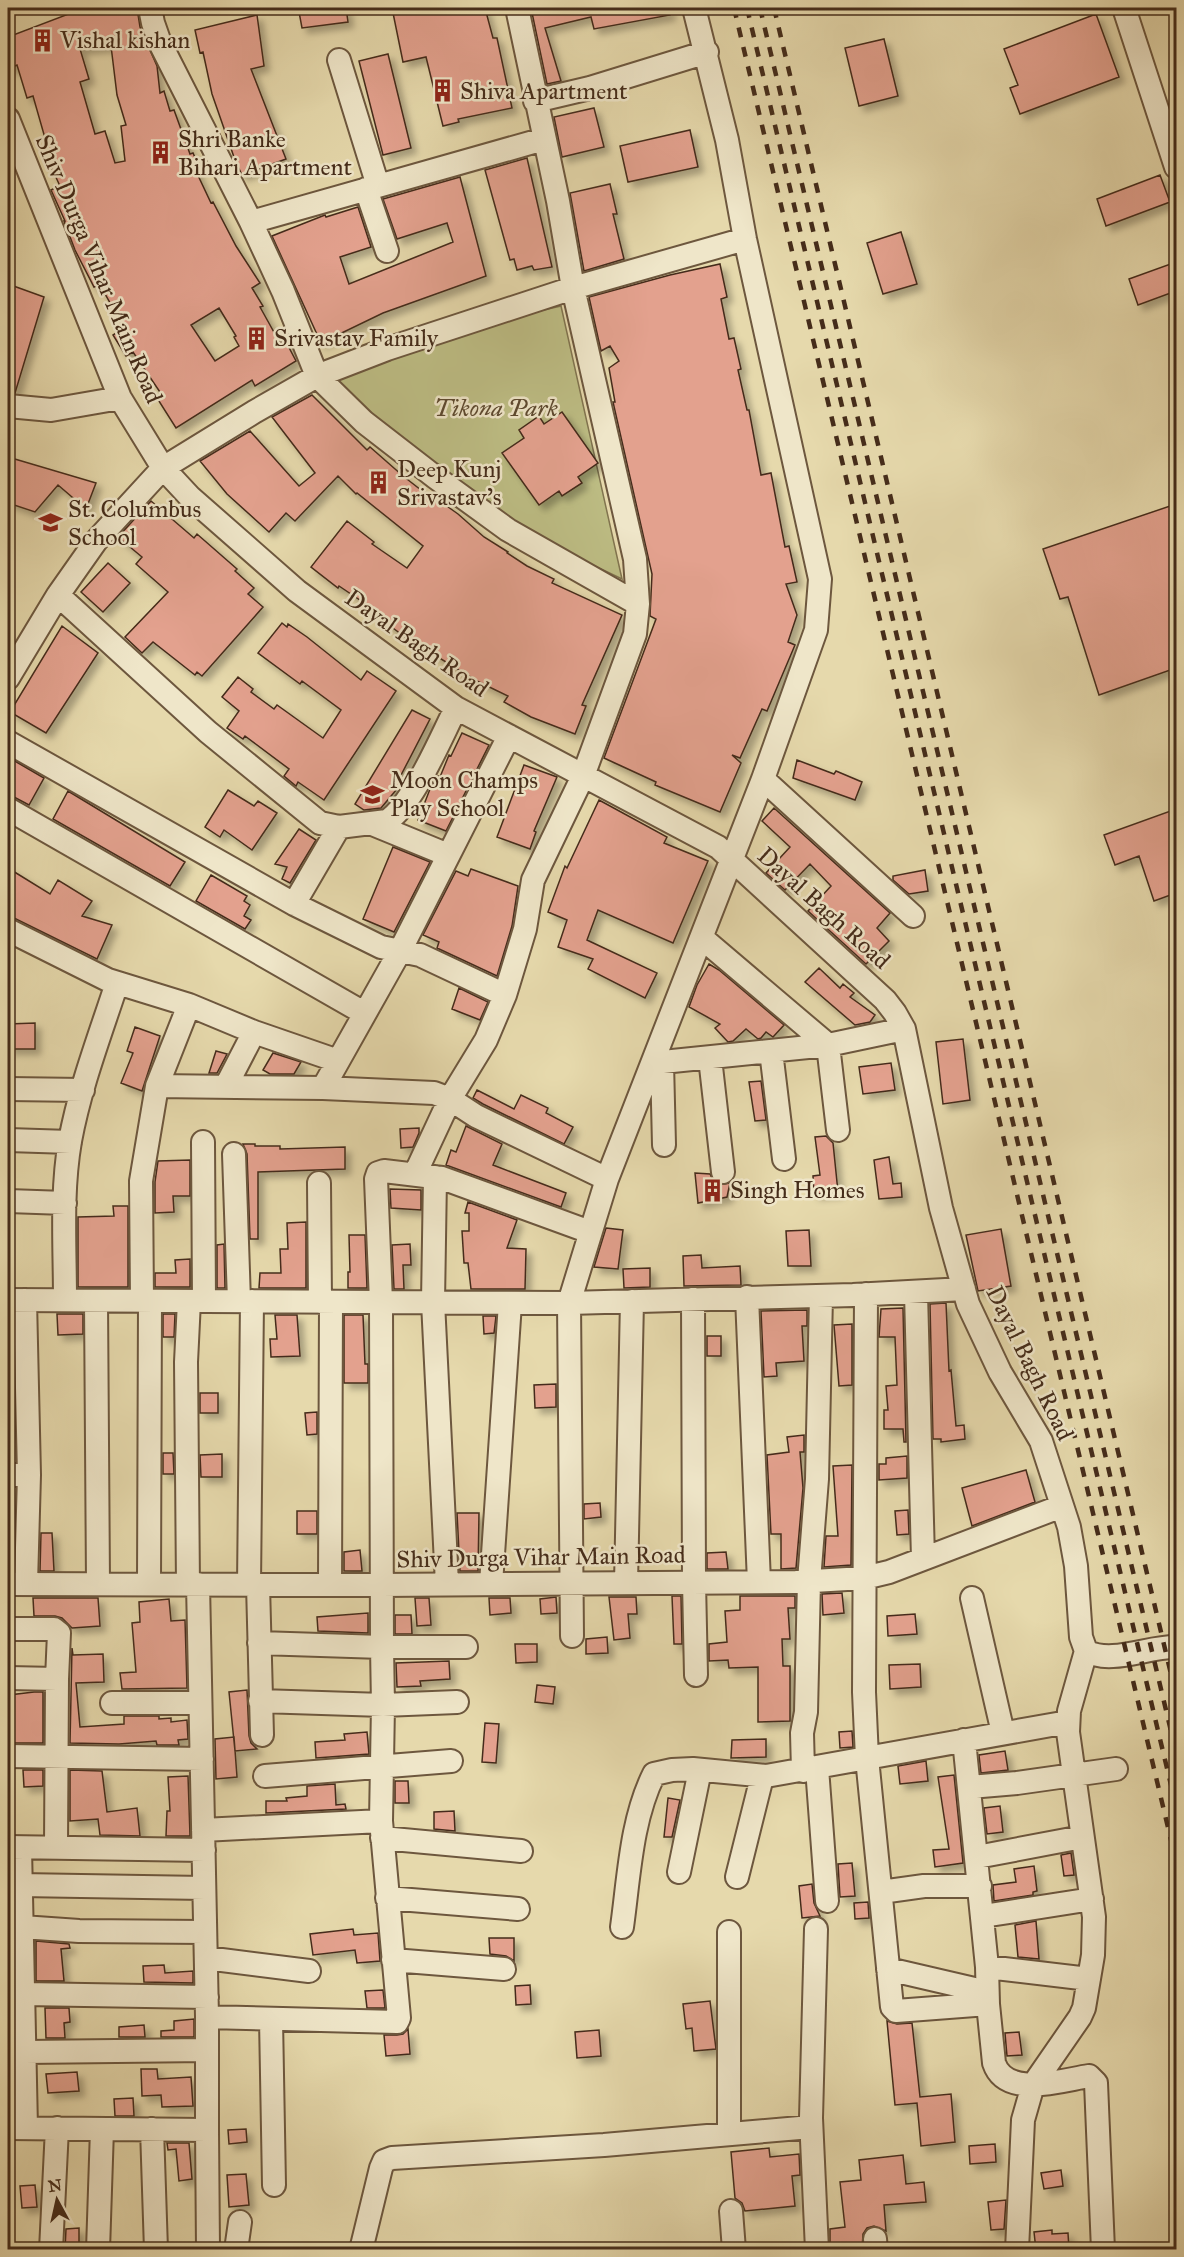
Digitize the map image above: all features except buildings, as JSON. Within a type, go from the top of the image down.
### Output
[{"type":"street","points":[[150,8],[160,43],[251,222],[283,291],[317,376],[364,422],[508,530],[638,604]]},
{"type":"street","points":[[447,1584],[425,1176],[450,1099],[479,1052],[505,995],[525,929],[533,880],[582,776],[635,634],[638,604],[635,560],[573,288],[558,201],[517,8]]},
{"type":"street","points":[[572,1636],[569,1303],[607,1179],[657,1063],[763,779],[816,630],[819,610],[820,579],[745,238],[727,140],[707,52],[694,8]]},
{"type":"street","points":[[1124,8],[1175,158]]},
{"type":"street","points":[[535,101],[590,88],[707,52]]},
{"type":"street","points":[[339,60],[387,251]]},
{"type":"street","name":"Shiv Durga Vihar Main Road","points":[[8,119],[120,398],[163,468]]},
{"type":"street","points":[[251,222],[544,139]]},
{"type":"street","points":[[8,678],[58,595],[96,541],[163,468],[254,412],[317,376],[387,349],[573,288],[745,238]]},
{"type":"street","points":[[8,406],[51,410],[120,398]]},
{"type":"street","name":"Dayal Bagh Road","points":[[163,468],[190,497],[297,591],[456,708],[718,847],[885,1000],[895,1012],[904,1029],[940,1208],[968,1304],[1000,1372],[1041,1442],[1069,1527],[1081,1637],[1086,1651]]},
{"type":"street","points":[[58,595],[208,732],[320,823],[339,827],[387,821],[397,813],[415,786],[456,708]]},
{"type":"street","points":[[323,1088],[400,951],[509,736]]},
{"type":"street","points":[[8,742],[294,904],[381,947],[420,955],[505,995]]},
{"type":"street","points":[[763,779],[913,916]]},
{"type":"street","points":[[8,809],[364,1013]]},
{"type":"street","points":[[370,823],[448,855]]},
{"type":"street","points":[[294,904],[339,827]]},
{"type":"street","points":[[8,930],[117,983],[189,1005],[254,1032],[338,1060]]},
{"type":"street","points":[[702,938],[828,1045],[838,1130]]},
{"type":"street","points":[[65,1300],[65,1203],[70,1142],[82,1090],[117,983]]},
{"type":"street","points":[[149,1584],[146,1301],[141,1181],[156,1086],[189,1005]]},
{"type":"street","points":[[657,1063],[828,1045],[904,1029]]},
{"type":"street","points":[[226,1086],[254,1032]]},
{"type":"street","points":[[771,1051],[784,1159]]},
{"type":"street","points":[[711,1058],[723,1172]]},
{"type":"street","points":[[657,1063],[664,1145]]},
{"type":"street","points":[[156,1086],[323,1088],[434,1093],[450,1099],[476,1116],[607,1179]]},
{"type":"street","points":[[8,1089],[82,1090]]},
{"type":"street","points":[[8,1140],[70,1142]]},
{"type":"street","points":[[203,1142],[196,1301],[186,1362],[193,1584],[202,1759],[207,2007],[208,2250]]},
{"type":"street","points":[[234,1154],[246,1301],[254,1585],[259,1642],[262,1735]]},
{"type":"street","points":[[24,1995],[207,2007],[271,2019],[397,2022],[399,2018],[381,1829],[383,1705],[381,1302],[375,1179],[378,1173],[384,1171],[442,1178],[590,1232]]},
{"type":"street","points":[[319,1182],[326,1302],[330,1585]]},
{"type":"street","points":[[8,1201],[65,1203]]},
{"type":"street","points":[[17,1584],[16,1300],[569,1303],[916,1293],[964,1289]]},
{"type":"street","points":[[916,1293],[923,1559]]},
{"type":"street","points":[[866,1294],[864,1692],[867,1758],[892,2010],[988,1998]]},
{"type":"street","points":[[821,1296],[817,1479],[809,1581],[806,1712],[802,1750],[810,1769],[827,1901]]},
{"type":"street","points":[[747,1297],[759,1582]]},
{"type":"street","points":[[693,1299],[696,1675]]},
{"type":"street","points":[[96,1301],[98,1584]]},
{"type":"street","points":[[626,1583],[632,1301]]},
{"type":"street","points":[[491,1584],[510,1303]]},
{"type":"street","name":"Shiv Durga Vihar Main Road","points":[[17,1584],[381,1586],[759,1582],[864,1578],[883,1574],[1062,1506]]},
{"type":"street","points":[[972,1598],[1003,1733]]},
{"type":"street","points":[[8,1629],[58,1630],[56,1848]]},
{"type":"street","points":[[259,1642],[382,1647],[466,1647]]},
{"type":"street","points":[[1017,2250],[1023,2120],[1033,2085],[1080,2017],[1084,2008],[1089,1979],[1094,1927],[1092,1899],[1068,1722],[1086,1651],[1094,1656],[1127,1655],[1165,1646],[1176,1647]]},
{"type":"street","points":[[8,1678],[57,1678]]},
{"type":"street","points":[[260,1701],[383,1705],[457,1702]]},
{"type":"street","points":[[112,1703],[200,1702]]},
{"type":"street","points":[[622,1927],[636,1832],[648,1786],[654,1774],[672,1770],[700,1770],[762,1777],[1068,1722]]},
{"type":"street","points":[[964,1740],[983,1916],[988,1998],[996,2068],[1014,2083],[1033,2085],[1089,2076],[1096,2083],[1103,2250]]},
{"type":"street","points":[[8,1756],[202,1759]]},
{"type":"street","points":[[265,1776],[451,1761]]},
{"type":"street","points":[[679,1872],[700,1770]]},
{"type":"street","points":[[970,1787],[1116,1770]]},
{"type":"street","points":[[737,1877],[762,1777]]},
{"type":"street","points":[[207,2130],[17,2128],[25,2052],[20,1886],[14,1848],[56,1848],[381,1829],[521,1851]]},
{"type":"street","points":[[977,1857],[1082,1837]]},
{"type":"street","points":[[20,1886],[204,1888]]},
{"type":"street","points":[[881,1892],[924,1886],[980,1886]]},
{"type":"street","points":[[387,1898],[518,1909]]},
{"type":"street","points":[[983,1916],[1092,1899]]},
{"type":"street","points":[[22,1927],[79,1931],[205,1932]]},
{"type":"street","points":[[816,1929],[811,2127],[817,2250]]},
{"type":"street","points":[[729,1932],[729,2134]]},
{"type":"street","points":[[206,1958],[309,1971]]},
{"type":"street","points":[[393,1960],[504,1969]]},
{"type":"street","points":[[987,1967],[1089,1979]]},
{"type":"street","points":[[888,1969],[988,1998]]},
{"type":"street","points":[[271,2019],[274,2185]]},
{"type":"street","points":[[25,2052],[207,2050]]},
{"type":"street","points":[[361,2250],[381,2168],[384,2161],[392,2158],[604,2145],[811,2127]]},
{"type":"street","points":[[51,2250],[57,2128]]},
{"type":"street","points":[[98,2250],[102,2129]]},
{"type":"street","points":[[152,2129],[156,2250]]},
{"type":"street","points":[[731,2211],[734,2250]]},
{"type":"street","points":[[236,2250],[240,2222]]},
{"type":"green space","name":"Tikona Park","points":[[561,306],[622,579],[513,527],[323,378],[448,332]]},
{"type":"railway","points":[[734,8],[1176,1861]]},
{"type":"railway","points":[[747,8],[1176,1806]]},
{"type":"railway","points":[[760,8],[1176,1752]]},
{"type":"railway","points":[[774,8],[1176,1695]]},
{"type":"place","name":"Vishal kishan","points":[[42,40]]},
{"type":"place","name":"Shiva Apartment","points":[[442,91]]},
{"type":"place","name":"Shri Banke Bihari Apartment","points":[[160,153]]},
{"type":"place","name":"Srivastav Family","points":[[256,338]]},
{"type":"place","name":"Deep Kunj Srivastav's","points":[[379,483]]},
{"type":"place","name":"St. Columbus School","points":[[50,523]]},
{"type":"place","name":"Moon Champs Play School","points":[[372,794]]},
{"type":"place","name":"Singh Homes","points":[[712,1190]]}]
